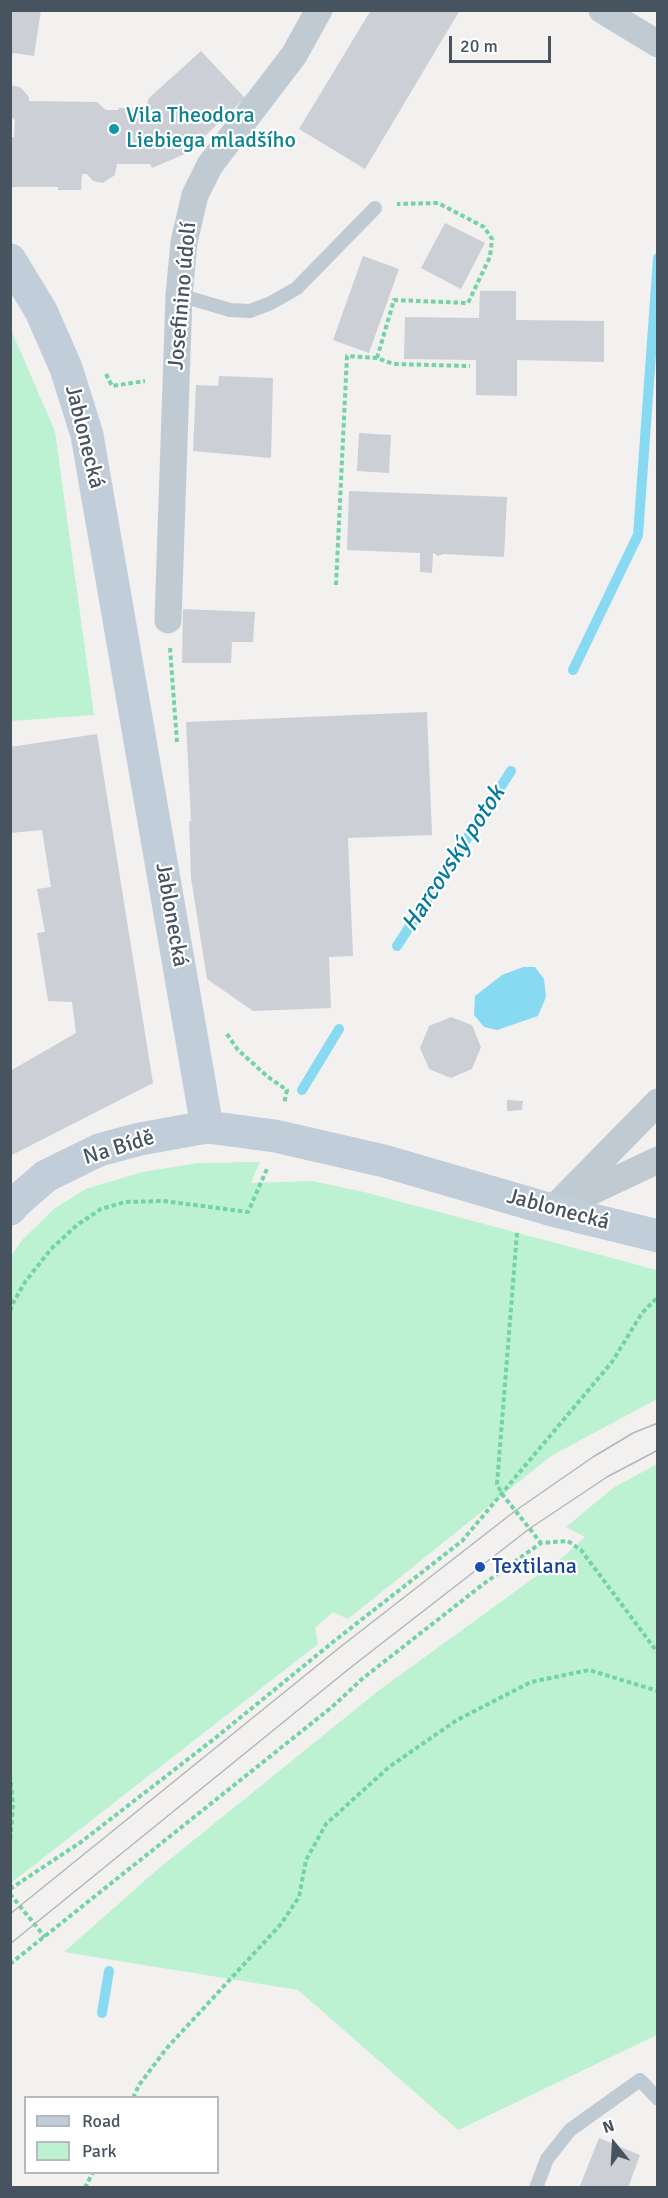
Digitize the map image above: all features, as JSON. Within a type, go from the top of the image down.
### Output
[{"type":"main road","name":"Jablonecká","points":[[10,260],[41,311],[66,368],[87,435],[207,1127],[275,1136],[384,1161],[552,1210],[657,1236]]},
{"type":"main road","name":"Na Bídě","points":[[10,1209],[46,1176],[99,1150],[140,1139],[207,1127]]},
{"type":"street","name":"Josefinino údolí","points":[[168,620],[180,295],[184,242],[195,195],[210,165],[294,55],[320,10]]},
{"type":"street","points":[[602,10],[657,44]]},
{"type":"street","points":[[552,1210],[657,1102]]},
{"type":"street","points":[[552,1210],[657,1160]]},
{"type":"lane","points":[[180,295],[230,310],[250,311],[272,303],[297,288],[375,208]]},
{"type":"lane","points":[[536,2187],[547,2159],[570,2130],[640,2080],[657,2099]]},
{"type":"path","points":[[375,208],[407,203],[438,203],[484,227],[492,239],[490,257],[468,303],[394,300],[377,358]]},
{"type":"path","points":[[336,585],[347,356],[377,358],[394,364],[470,366]]},
{"type":"path","points":[[103,369],[112,386],[176,376]]},
{"type":"path","points":[[168,620],[177,743]]},
{"type":"path","points":[[238,1050],[268,1077],[287,1090]]},
{"type":"path","points":[[10,1311],[25,1282],[51,1249],[77,1225],[101,1209],[125,1202],[164,1201],[248,1212]]},
{"type":"path","points":[[518,1226],[497,1484],[502,1494],[541,1543]]},
{"type":"path","points":[[10,1889],[81,1842],[462,1542],[612,1362],[642,1313],[657,1298]]},
{"type":"path","points":[[10,1964],[332,1707],[371,1672],[486,1582],[541,1543],[568,1541],[580,1550],[657,1653]]},
{"type":"path","points":[[134,2096],[166,2049],[281,1924],[299,1897],[306,1860],[326,1824],[389,1767],[457,1720],[531,1682],[589,1670],[657,1691]]},
{"type":"path","points":[[10,1775],[13,1806],[10,1844]]},
{"type":"path","points":[[10,1894],[45,1937]]},
{"type":"green space","points":[[11,330],[55,431],[94,715],[11,721]]},
{"type":"green space","points":[[260,1162],[251,1183],[312,1181],[364,1192],[657,1270],[657,1399],[551,1456],[348,1619],[333,1612],[315,1628],[318,1644],[11,1883],[11,1256],[23,1239],[55,1208],[86,1189],[142,1172],[198,1163]]},
{"type":"green space","points":[[657,1464],[657,2035],[458,2130],[298,1990],[64,1952],[158,1869],[378,1691],[564,1556],[585,1537],[566,1527],[613,1488]]},
{"type":"water","points":[[523,967],[535,967],[544,979],[546,997],[538,1016],[497,1030],[484,1027],[474,1015],[475,996],[502,975]]},
{"type":"building","points":[[10,10],[41,10],[34,56],[13,53],[10,60]]},
{"type":"building","points":[[371,10],[460,10],[365,169],[299,129]]},
{"type":"building","name":"Vila Theodora Liebiega mladšího","points":[[201,51],[245,98],[187,153],[152,168],[150,164],[117,164],[115,175],[103,183],[93,181],[87,174],[82,174],[81,190],[58,190],[58,187],[10,187],[10,137],[14,137],[15,120],[10,116],[10,85],[20,87],[29,97],[29,101],[97,102],[106,110],[146,108],[149,98]]},
{"type":"building","points":[[445,223],[485,243],[461,289],[421,268]]},
{"type":"building","points":[[363,256],[399,269],[369,353],[333,340]]},
{"type":"building","points":[[480,291],[516,291],[516,320],[604,321],[604,362],[517,360],[517,396],[476,395],[476,360],[404,359],[405,317],[479,318]]},
{"type":"building","points":[[219,376],[273,378],[271,458],[193,451],[196,385],[218,386]]},
{"type":"building","points":[[359,433],[391,435],[389,473],[357,471]]},
{"type":"building","points":[[349,491],[507,497],[504,557],[443,554],[438,556],[433,553],[432,573],[420,572],[420,553],[347,550]]},
{"type":"building","points":[[183,609],[255,612],[253,642],[232,642],[231,663],[182,663]]},
{"type":"building","points":[[427,712],[432,835],[348,838],[353,956],[329,957],[331,1008],[253,1011],[207,979],[191,878],[189,821],[191,821],[186,722]]},
{"type":"building","points":[[97,734],[153,1083],[10,1156],[10,1071],[76,1033],[72,1002],[48,1001],[37,933],[45,932],[37,889],[51,887],[42,830],[10,833],[10,747]]},
{"type":"building","points":[[451,1017],[472,1025],[481,1047],[472,1069],[451,1078],[429,1069],[420,1048],[429,1026]]},
{"type":"building","points":[[507,1100],[523,1101],[522,1110],[507,1111]]},
{"type":"building","points":[[599,2138],[640,2155],[628,2188],[579,2188]]},
{"type":"waterway","name":"Harcovský potok","points":[[573,670],[638,535],[658,258]]},
{"type":"waterway","name":"Harcovský potok","points":[[397,946],[511,771]]},
{"type":"waterway","name":"Harcovský potok","points":[[302,1090],[339,1029]]},
{"type":"waterway","name":"Harcovský potok","points":[[102,2013],[109,1971]]},
{"type":"tram line","points":[[10,1914],[339,1648],[515,1511],[593,1457],[633,1433],[658,1423]]},
{"type":"tram line","points":[[10,1944],[350,1668],[529,1529],[607,1477],[658,1450]]},
{"type":"place","name":"Vila Theodora Liebiega mladšího","points":[[114,129]]},
{"type":"place","name":"Textilana","points":[[480,1567]]}]
